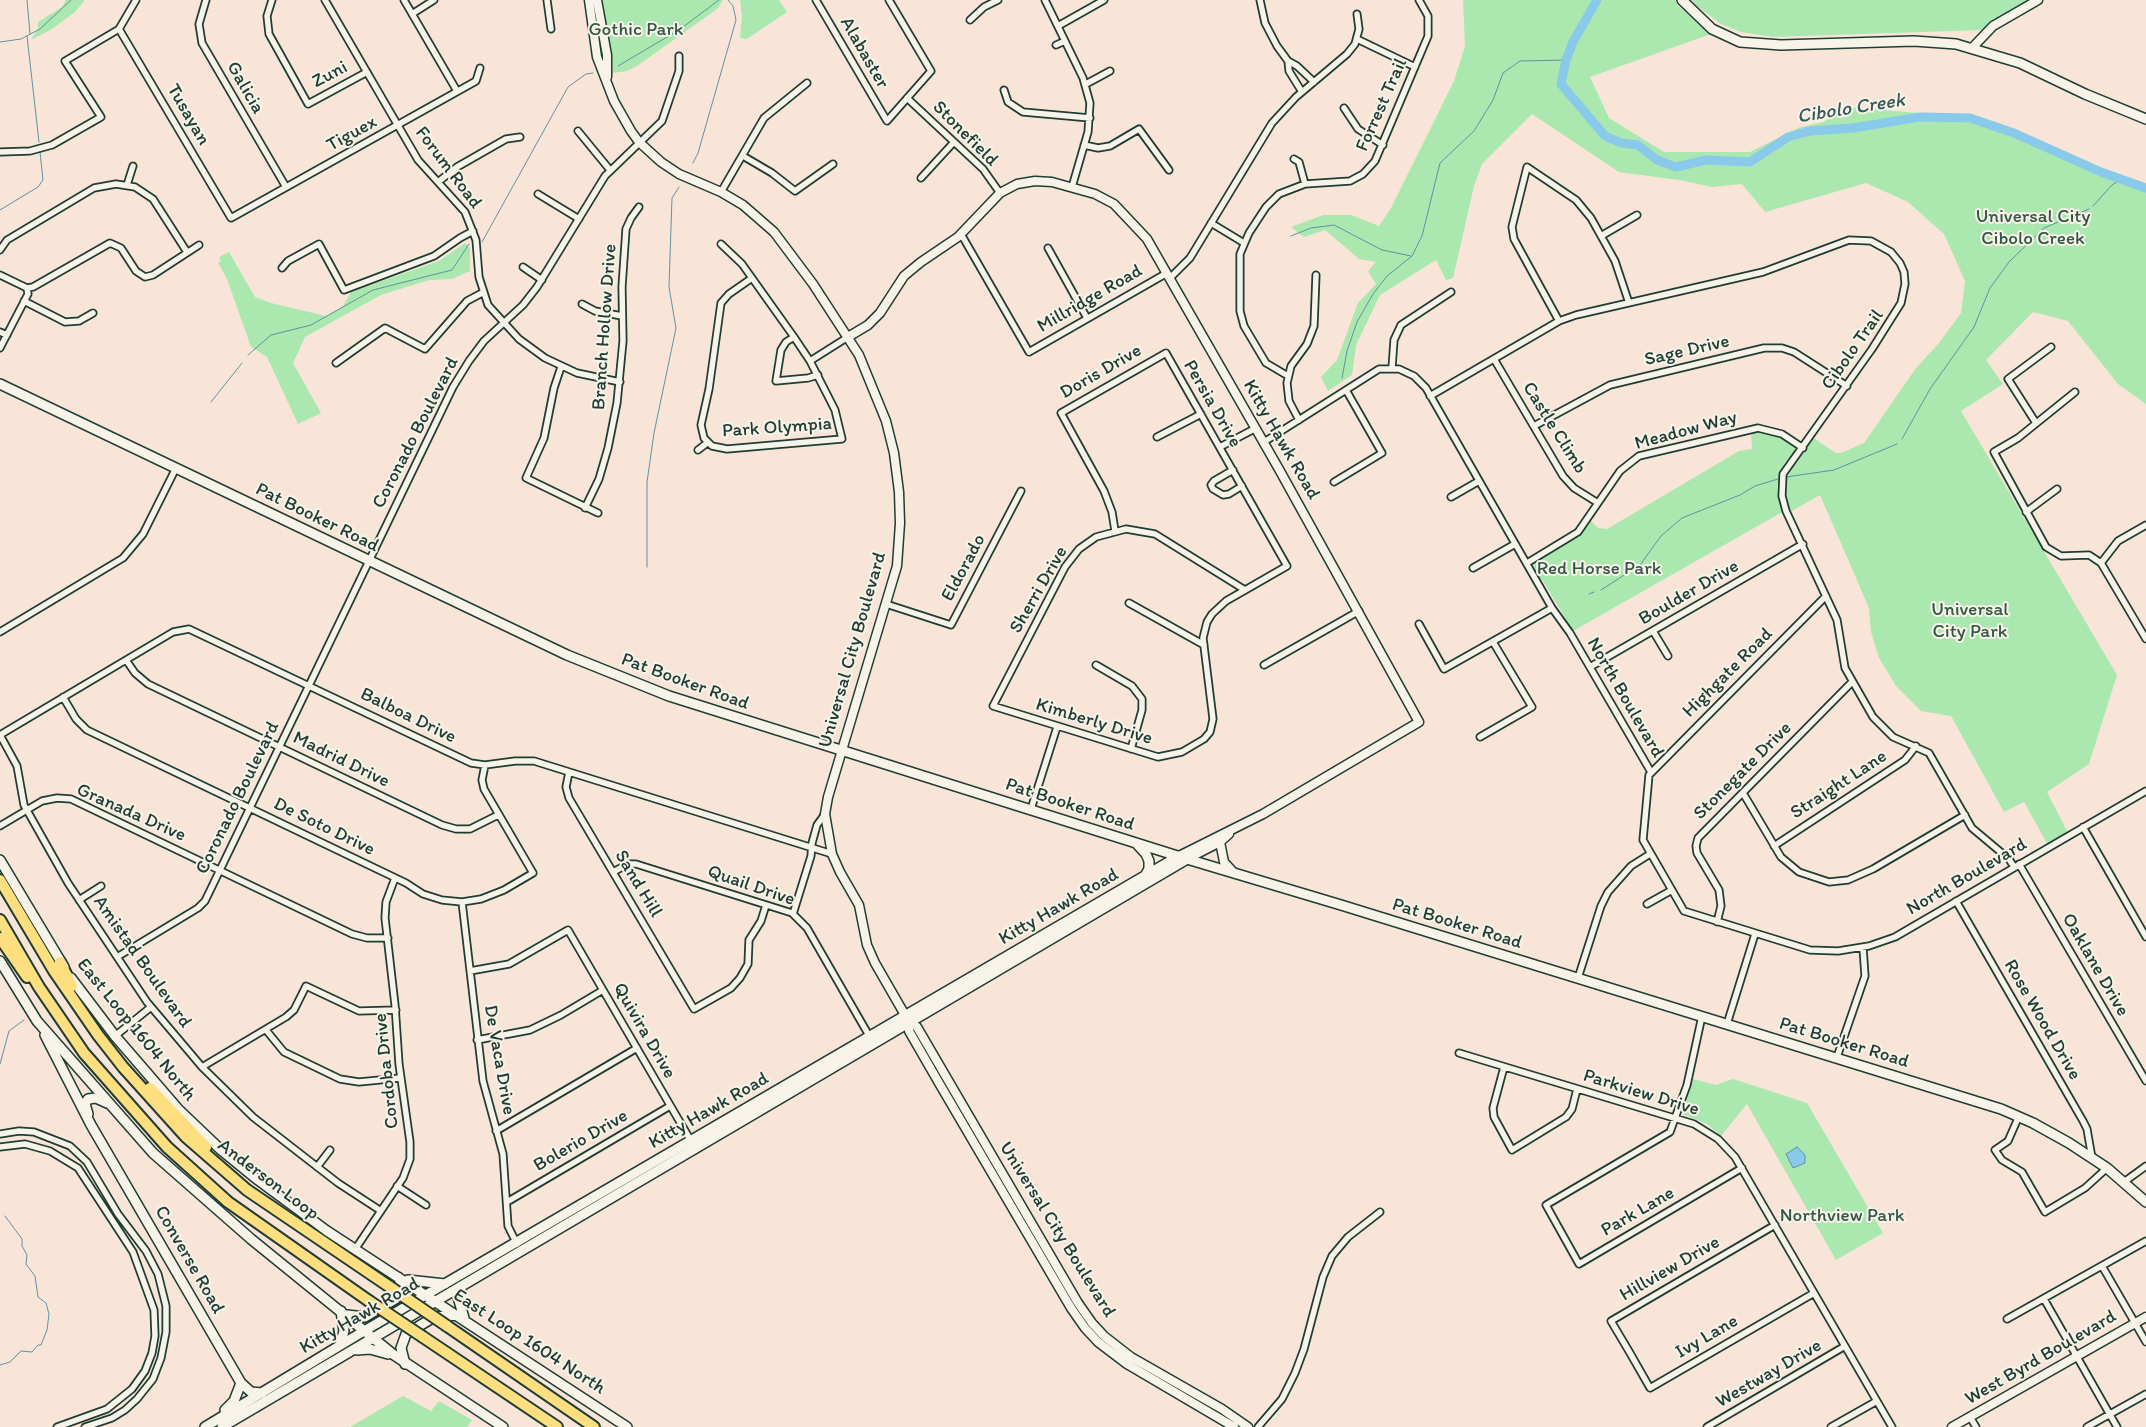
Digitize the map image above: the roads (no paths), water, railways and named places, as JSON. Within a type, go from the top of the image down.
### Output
[{"type":"highway","name":"Anderson Loop","points":[[0,880],[54,971],[123,1068],[199,1149],[248,1190],[287,1218],[594,1427]]},
{"type":"highway","name":"Anderson Loop","points":[[0,920],[61,1020],[112,1086],[167,1147],[235,1207],[369,1301],[557,1427]]},
{"type":"highway","points":[[0,938],[45,1003],[61,1020]]},
{"type":"highway","points":[[60,962],[65,975],[94,1020],[155,1094],[239,1179],[287,1218]]},
{"type":"highway","points":[[462,1363],[549,1427]]},
{"type":"main road","points":[[1682,0],[1712,29],[1729,38],[1753,44],[1914,41],[1944,43],[1972,48],[2020,63],[2084,94],[2146,119]]},
{"type":"main road","name":"Pat Booker Road","points":[[0,384],[567,655],[636,684],[722,714],[1183,858],[1837,1057],[2019,1116],[2069,1143],[2107,1168],[2146,1202]]},
{"type":"main road","points":[[1136,843],[1146,854],[1149,870],[1146,876]]},
{"type":"main road","name":"Kitty Hawk Road","points":[[1100,906],[1146,876],[1183,858]]},
{"type":"main road","name":"Kitty Hawk Road","points":[[219,1423],[251,1400],[340,1345],[445,1284],[518,1246],[589,1205],[1183,858]]},
{"type":"main road","name":"East Loop 1604 North","points":[[0,860],[60,962],[115,1036],[178,1109],[220,1149],[298,1210],[628,1427]]},
{"type":"main road","points":[[0,961],[37,1020],[153,1153],[251,1239],[373,1339],[405,1364],[503,1427]]},
{"type":"main road","name":"Converse Road","points":[[37,1020],[70,1089],[251,1400]]},
{"type":"main road","name":"Converse Road","points":[[109,1154],[85,1104],[92,1097],[111,1105]]},
{"type":"main road","name":"Kitty Hawk Road","points":[[205,1427],[219,1423],[373,1339],[461,1286],[518,1246]]},
{"type":"main road","points":[[343,1313],[365,1317],[397,1298],[403,1286],[396,1274]]},
{"type":"main road","points":[[405,1280],[445,1284]]},
{"type":"main road","points":[[405,1364],[401,1348],[406,1334],[434,1317],[462,1317],[459,1304],[461,1286]]},
{"type":"main road","points":[[340,1345],[344,1331],[343,1313]]},
{"type":"main road","points":[[351,1351],[370,1349],[394,1355]]},
{"type":"main road","points":[[219,1423],[234,1401],[241,1383],[252,1392],[262,1393]]},
{"type":"street","points":[[0,152],[15,153],[47,146],[67,138],[101,118],[65,61],[119,28],[136,0]]},
{"type":"street","name":"Galicia","points":[[206,0],[198,30],[202,43],[286,188]]},
{"type":"street","name":"Zuni","points":[[272,0],[268,16],[269,34],[308,104],[367,72]]},
{"type":"street","name":"Forum Road","points":[[325,0],[418,160],[462,206],[473,232],[482,293],[488,305],[531,350],[561,367],[594,377],[620,382]]},
{"type":"street","points":[[404,0],[457,91]]},
{"type":"street","points":[[412,14],[434,0]]},
{"type":"street","points":[[547,0],[550,29]]},
{"type":"street","name":"Universal City Boulevard","points":[[589,0],[597,57],[621,116],[639,142],[679,174],[721,192],[743,205],[774,232],[848,337],[874,388],[886,421],[894,453],[899,492],[899,550],[897,566],[842,750],[825,814],[832,854],[859,905],[867,945],[875,963],[907,1018],[917,1027],[947,1078],[974,1134]]},
{"type":"street","name":"Universal City Boulevard","points":[[597,0],[607,55],[607,82]]},
{"type":"street","name":"Alabaster","points":[[816,0],[886,120],[908,98]]},
{"type":"street","points":[[889,0],[931,71],[908,98]]},
{"type":"street","points":[[970,20],[984,7],[998,0]]},
{"type":"street","points":[[1045,0],[1086,84],[1090,103],[1090,118],[1072,187]]},
{"type":"street","points":[[1058,26],[1104,0]]},
{"type":"street","points":[[1260,0],[1265,23],[1288,61],[1290,71],[1302,92]]},
{"type":"street","name":"Forrest Trail","points":[[1288,376],[1266,363],[1242,321],[1239,262],[1244,243],[1266,207],[1279,194],[1305,184],[1341,183],[1355,179],[1370,168],[1382,145],[1424,48],[1429,28],[1428,16],[1419,0]]},
{"type":"street","points":[[1972,48],[1993,26],[2038,0]]},
{"type":"street","points":[[1169,275],[1190,258],[1268,128],[1302,92],[1347,54],[1358,39],[1357,14]]},
{"type":"street","name":"Tusayan","points":[[119,28],[231,218]]},
{"type":"street","points":[[1358,39],[1416,67]]},
{"type":"street","points":[[1056,45],[1065,41]]},
{"type":"street","name":"Coronado Boulevard","points":[[117,957],[198,908],[207,898],[453,387],[469,361],[503,322],[523,305],[542,280],[610,170],[652,132],[665,114],[679,71],[679,56]]},
{"type":"street","points":[[1288,61],[1314,82]]},
{"type":"street","name":"Tiguex","points":[[231,218],[476,81],[480,68]]},
{"type":"street","points":[[1086,84],[1110,72]]},
{"type":"street","points":[[721,192],[764,118],[808,83]]},
{"type":"street","points":[[1004,90],[1008,102],[1023,112],[1090,118]]},
{"type":"street","name":"Stonefield","points":[[908,98],[983,169],[1000,193]]},
{"type":"street","points":[[1344,108],[1358,129],[1382,145]]},
{"type":"street","points":[[1084,145],[1104,147],[1139,129],[1169,170]]},
{"type":"street","points":[[578,131],[610,170]]},
{"type":"street","points":[[438,182],[457,167],[506,140],[520,137]]},
{"type":"street","points":[[922,178],[954,142]]},
{"type":"street","points":[[743,156],[772,173],[795,192],[833,164]]},
{"type":"street","points":[[1294,159],[1299,162],[1305,184]]},
{"type":"street","points":[[127,185],[133,166]]},
{"type":"street","points":[[1559,321],[1514,239],[1512,227],[1527,167],[1576,200],[1591,218],[1620,273],[1629,303]]},
{"type":"street","name":"Kitty Hawk Road","points":[[1000,193],[1017,184],[1035,181],[1052,182],[1072,187],[1095,194],[1114,204],[1140,230],[1169,275],[1264,442],[1419,722],[1183,858]]},
{"type":"street","points":[[0,250],[7,240],[94,188],[110,184],[127,185],[146,193],[154,200],[187,252]]},
{"type":"street","points":[[810,361],[868,325],[880,314],[904,276],[961,234],[1000,193]]},
{"type":"street","points":[[538,194],[579,218]]},
{"type":"street","name":"Branch Hollow Drive","points":[[586,508],[599,479],[608,448],[620,382],[626,229],[631,218],[640,207]]},
{"type":"street","points":[[1601,236],[1637,215]]},
{"type":"street","points":[[1211,223],[1244,243]]},
{"type":"street","points":[[282,268],[288,261],[319,244],[344,290],[434,256],[460,238],[473,232]]},
{"type":"street","name":"Millridge Road","points":[[961,234],[1029,352],[1087,318],[1169,275]]},
{"type":"street","name":"Cibolo Trail","points":[[1430,396],[1559,321],[1763,272],[1849,240],[1872,241],[1891,252],[1900,263],[1904,272],[1904,292],[1896,313],[1847,386],[1783,474],[1781,488],[1786,512],[1803,544],[1837,620],[1843,660],[1852,682],[1882,728],[1900,740],[1916,746],[1934,759],[1978,835],[2016,866]]},
{"type":"street","points":[[0,275],[27,288],[40,284],[110,243],[121,248],[136,271],[145,277],[153,275],[199,244]]},
{"type":"street","name":"Park Olympia","points":[[721,244],[742,264],[752,278],[794,337],[810,361],[834,410],[842,439],[727,449],[718,449],[707,443],[701,425],[711,382],[721,303],[752,278]]},
{"type":"street","points":[[1048,248],[1087,318]]},
{"type":"street","points":[[522,267],[542,280]]},
{"type":"street","points":[[1299,420],[1288,396],[1288,376],[1312,332],[1315,319],[1316,275]]},
{"type":"street","points":[[0,348],[24,301],[27,288]]},
{"type":"street","points":[[1264,442],[1379,369],[1392,368],[1394,340],[1400,325],[1451,292]]},
{"type":"street","points":[[336,363],[385,328],[426,349],[467,301],[482,293]]},
{"type":"street","points":[[24,301],[65,322],[79,321],[93,313]]},
{"type":"street","points":[[582,304],[594,311],[622,316]]},
{"type":"street","points":[[0,332],[7,336]]},
{"type":"street","points":[[794,337],[786,342],[781,350],[776,381],[808,378],[818,374]]},
{"type":"street","points":[[2036,423],[2008,378],[2051,347]]},
{"type":"street","name":"Sage Drive","points":[[1534,426],[1610,385],[1764,348],[1782,348],[1794,352],[1847,386]]},
{"type":"street","name":"Persia Drive","points":[[1166,353],[1287,566]]},
{"type":"street","name":"Doris Drive","points":[[1114,530],[1112,512],[1104,491],[1061,413],[1166,353]]},
{"type":"street","name":"Castle Climb","points":[[1494,359],[1568,483],[1598,503]]},
{"type":"street","points":[[561,367],[554,388],[544,438],[526,478],[598,514]]},
{"type":"street","name":"North Boulevard","points":[[1392,368],[1414,376],[1430,396],[1552,608],[1590,667],[1651,772],[1649,775],[1643,840],[1684,912],[1810,950],[1838,952],[1863,948],[1895,937],[2146,791]]},
{"type":"street","points":[[1334,482],[1382,453],[1346,390]]},
{"type":"street","points":[[2075,392],[2018,438],[1994,452],[2046,547],[2054,554],[2068,557],[2089,556],[2101,563],[2146,639]]},
{"type":"street","points":[[1157,437],[1201,414]]},
{"type":"street","points":[[1220,447],[1256,428]]},
{"type":"street","name":"Meadow Way","points":[[1527,563],[1578,532],[1624,466],[1634,459],[1651,452],[1758,428],[1782,434],[1803,448]]},
{"type":"street","name":"Park Olympia","points":[[698,450],[707,443]]},
{"type":"street","points":[[0,632],[122,558],[143,534],[176,468]]},
{"type":"street","name":"Persia Drive","points":[[1232,470],[1214,481],[1211,485],[1213,489],[1223,495],[1242,486]]},
{"type":"street","points":[[1451,497],[1479,481]]},
{"type":"street","points":[[2026,512],[2057,488]]},
{"type":"street","name":"Eldorado","points":[[886,604],[951,624],[1021,492]]},
{"type":"street","points":[[2101,563],[2118,541],[2146,525]]},
{"type":"street","name":"Sherri Drive","points":[[993,706],[1074,554],[1090,540],[1114,530],[1141,530],[1162,537],[1245,590]]},
{"type":"street","points":[[1473,568],[1515,544]]},
{"type":"street","name":"Boulder Drive","points":[[1590,667],[1803,544]]},
{"type":"street","name":"Kimberly Drive","points":[[993,706],[1158,757],[1172,755],[1204,739],[1210,732],[1213,719],[1203,634],[1212,614],[1218,607],[1287,566]]},
{"type":"street","name":"Highgate Road","points":[[1651,772],[1826,596]]},
{"type":"street","points":[[1129,603],[1204,645]]},
{"type":"street","points":[[1418,624],[1444,670],[1552,608]]},
{"type":"street","points":[[1264,665],[1359,611]]},
{"type":"street","name":"Balboa Drive","points":[[0,735],[175,631],[189,629],[471,763],[484,765],[528,760],[832,854]]},
{"type":"street","points":[[1653,631],[1668,656]]},
{"type":"street","points":[[1480,737],[1532,708],[1493,642]]},
{"type":"street","name":"Madrid Drive","points":[[126,660],[135,673],[148,684],[447,827],[470,828],[498,815]]},
{"type":"street","points":[[1096,665],[1132,686],[1142,700],[1142,710],[1130,749]]},
{"type":"street","name":"Stonegate Drive","points":[[1717,922],[1721,906],[1719,890],[1696,846],[1698,838],[1852,682]]},
{"type":"street","name":"De Soto Drive","points":[[63,697],[76,719],[87,730],[395,878],[423,894],[442,900],[462,902],[491,896],[533,873],[498,815]]},
{"type":"street","points":[[1031,809],[1057,727]]},
{"type":"street","name":"Amistad Boulevard","points":[[0,735],[18,766],[21,796],[27,810],[79,900],[151,1007],[202,1067],[253,1117],[317,1167],[381,1211]]},
{"type":"street","name":"Straight Lane","points":[[1774,846],[1904,760],[1916,746]]},
{"type":"street","points":[[484,765],[482,780],[484,788],[498,815]]},
{"type":"street","name":"Sand Hill","points":[[569,772],[566,787],[569,798],[694,1009],[730,988],[740,978],[748,964],[750,940],[761,922],[766,905]]},
{"type":"street","points":[[1743,793],[1774,846],[1782,856],[1800,872],[1821,880],[1841,881],[1874,869],[1965,815]]},
{"type":"street","name":"Granada Drive","points":[[0,826],[47,800],[71,799],[352,934],[367,938],[388,938]]},
{"type":"street","points":[[793,914],[817,825],[825,814]]},
{"type":"street","points":[[2083,827],[2146,937]]},
{"type":"street","name":"Kitty Hawk Road","points":[[1183,858],[1220,842],[1234,830]]},
{"type":"street","points":[[1220,842],[1224,862],[1234,873]]},
{"type":"street","points":[[1578,978],[1601,906],[1608,892],[1631,866],[1650,854]]},
{"type":"street","name":"Quail Drive","points":[[613,872],[628,864],[636,864],[793,914],[807,928],[871,1039]]},
{"type":"street","name":"Oaklane Drive","points":[[2016,866],[2146,1081]]},
{"type":"street","name":"Cordoba Drive","points":[[356,1248],[407,1170],[411,1147],[400,1078],[396,1010],[385,907],[395,878]]},
{"type":"street","points":[[79,900],[100,886]]},
{"type":"street","points":[[1647,904],[1672,890]]},
{"type":"street","name":"Rose Wood Drive","points":[[1956,901],[2083,1121],[2087,1130],[2092,1158]]},
{"type":"street","name":"De Vaca Drive","points":[[462,902],[483,1082],[503,1154],[508,1226],[518,1246]]},
{"type":"street","name":"Quivira Drive","points":[[470,971],[509,964],[568,930],[693,1144]]},
{"type":"street","points":[[1727,1024],[1755,934]]},
{"type":"street","points":[[658,948],[666,944]]},
{"type":"street","points":[[1837,1057],[1865,976],[1863,948]]},
{"type":"street","points":[[202,1067],[266,1030],[294,1010],[306,986],[359,1011],[396,1010]]},
{"type":"street","points":[[478,1040],[530,1030],[554,1019],[603,990]]},
{"type":"street","points":[[115,1036],[151,1007]]},
{"type":"street","points":[[1676,1119],[1687,1085],[1702,1016]]},
{"type":"street","name":"Universal City Boulevard","points":[[907,1018],[909,1030],[939,1083],[974,1134],[1069,1296],[1104,1336],[1129,1360],[1177,1388],[1234,1427]]},
{"type":"street","points":[[266,1030],[284,1052],[340,1079],[359,1082],[400,1078]]},
{"type":"street","points":[[496,1131],[637,1048]]},
{"type":"street","name":"Parkview Drive","points":[[1459,1053],[1694,1124],[1711,1133],[1725,1145],[1742,1168],[1892,1427]]},
{"type":"street","points":[[1504,1067],[1492,1108],[1494,1117],[1512,1150],[1566,1117],[1572,1109],[1577,1089]]},
{"type":"street","points":[[939,1083],[947,1078]]},
{"type":"street","name":"Bolerio Drive","points":[[507,1202],[670,1106]]},
{"type":"street","points":[[2019,1116],[2008,1141],[1995,1150],[2002,1160],[2022,1172],[2045,1212],[2085,1188],[2107,1168]]},
{"type":"street","name":"Park Lane","points":[[1676,1119],[1665,1137],[1546,1206],[1579,1264],[1742,1168]]},
{"type":"street","points":[[0,1134],[19,1131],[34,1132],[70,1146],[87,1162],[118,1214],[146,1251],[158,1274],[166,1306],[166,1332],[161,1358],[153,1379],[137,1399],[125,1410],[112,1418],[85,1427]]},
{"type":"street","points":[[0,1146],[25,1144],[50,1152],[78,1168],[133,1252],[154,1310],[156,1336],[152,1353],[145,1371],[132,1390],[107,1409],[57,1427]]},
{"type":"street","points":[[317,1167],[330,1150]]},
{"type":"street","points":[[2124,1182],[2146,1166]]},
{"type":"street","points":[[397,1186],[426,1205]]},
{"type":"street","points":[[1258,1427],[1282,1399],[1295,1373],[1304,1349],[1324,1276],[1332,1256],[1348,1238],[1380,1212]]},
{"type":"street","name":"Hillview Drive","points":[[1630,1353],[1611,1321],[1775,1225]]},
{"type":"street","points":[[2007,1318],[2146,1241]]},
{"type":"street","points":[[2102,1266],[2146,1342]]},
{"type":"street","name":"Ivy Lane","points":[[1630,1353],[1650,1388],[1814,1293]]},
{"type":"street","points":[[2044,1299],[2117,1427]]},
{"type":"street","name":"West Byrd Boulevard","points":[[1952,1427],[2146,1316]]},
{"type":"street","name":"Westway Drive","points":[[1707,1427],[1845,1346]]},
{"type":"street","name":"Universal City Boulevard","points":[[1177,1388],[1222,1409],[1248,1427]]},
{"type":"street","points":[[2088,1427],[2146,1394]]},
{"type":"street","points":[[1831,1427],[1877,1400]]},
{"type":"street","points":[[1970,1417],[1976,1427]]},
{"type":"water","points":[[1797,1147],[1805,1155],[1805,1163],[1793,1168],[1786,1154]]},
{"type":"waterway","points":[[27,0],[30,34]]},
{"type":"waterway","points":[[0,42],[21,39],[40,29],[71,0]]},
{"type":"waterway","points":[[618,66],[679,30],[719,0]]},
{"type":"waterway","points":[[693,163],[698,153],[736,20],[733,6],[728,0]]},
{"type":"waterway","name":"Cibolo Creek","points":[[1597,0],[1573,42],[1566,60],[1561,84],[1605,136],[1621,143],[1638,145],[1657,160],[1676,167],[1706,160],[1750,162],[1788,137],[1810,131],[1853,128],[1920,117],[1970,118],[2014,133],[2101,172],[2146,188]]},
{"type":"waterway","points":[[27,36],[39,142]]},
{"type":"waterway","points":[[1342,378],[1347,351],[1357,322],[1373,294],[1387,276],[1412,256],[1422,236],[1440,163],[1474,131],[1493,100],[1503,73],[1520,61],[1566,60]]},
{"type":"waterway","points":[[482,242],[568,87],[586,74],[593,73]]},
{"type":"waterway","points":[[0,210],[38,187],[43,180],[40,152]]},
{"type":"waterway","points":[[2093,206],[2112,185],[2121,179]]},
{"type":"waterway","points":[[647,567],[647,482],[654,433],[676,328],[669,287],[672,198],[679,187]]},
{"type":"waterway","points":[[1902,439],[1930,389],[1974,327],[1990,288],[2009,262],[2044,228],[2089,209]]},
{"type":"waterway","points":[[1291,236],[1311,228],[1334,225],[1382,250],[1411,256]]},
{"type":"waterway","points":[[248,355],[271,335],[311,325],[373,290],[452,270],[469,244]]},
{"type":"waterway","points":[[211,402],[242,363]]},
{"type":"waterway","points":[[1786,477],[1834,470],[1897,444]]},
{"type":"waterway","points":[[1601,590],[1640,565],[1661,536],[1682,518],[1740,495],[1755,486],[1778,479]]},
{"type":"waterway","points":[[1589,594],[1594,592]]},
{"type":"waterway","points":[[0,1064],[9,1031],[24,1020]]},
{"type":"waterway","points":[[0,1365],[10,1362],[21,1351],[32,1352],[38,1345],[41,1345],[47,1330],[49,1314],[46,1303],[38,1297],[35,1276],[26,1264],[27,1255],[22,1246],[22,1239],[5,1216]]},
{"type":"park label","name":"Gothic Park","points":[[636,30]]},
{"type":"park label","name":"Universal City Cibolo Creek","points":[[2033,228]]},
{"type":"park label","name":"Red Horse Park","points":[[1599,569]]},
{"type":"park label","name":"Universal City Park","points":[[1970,621]]},
{"type":"park label","name":"Northview Park","points":[[1842,1216]]}]
